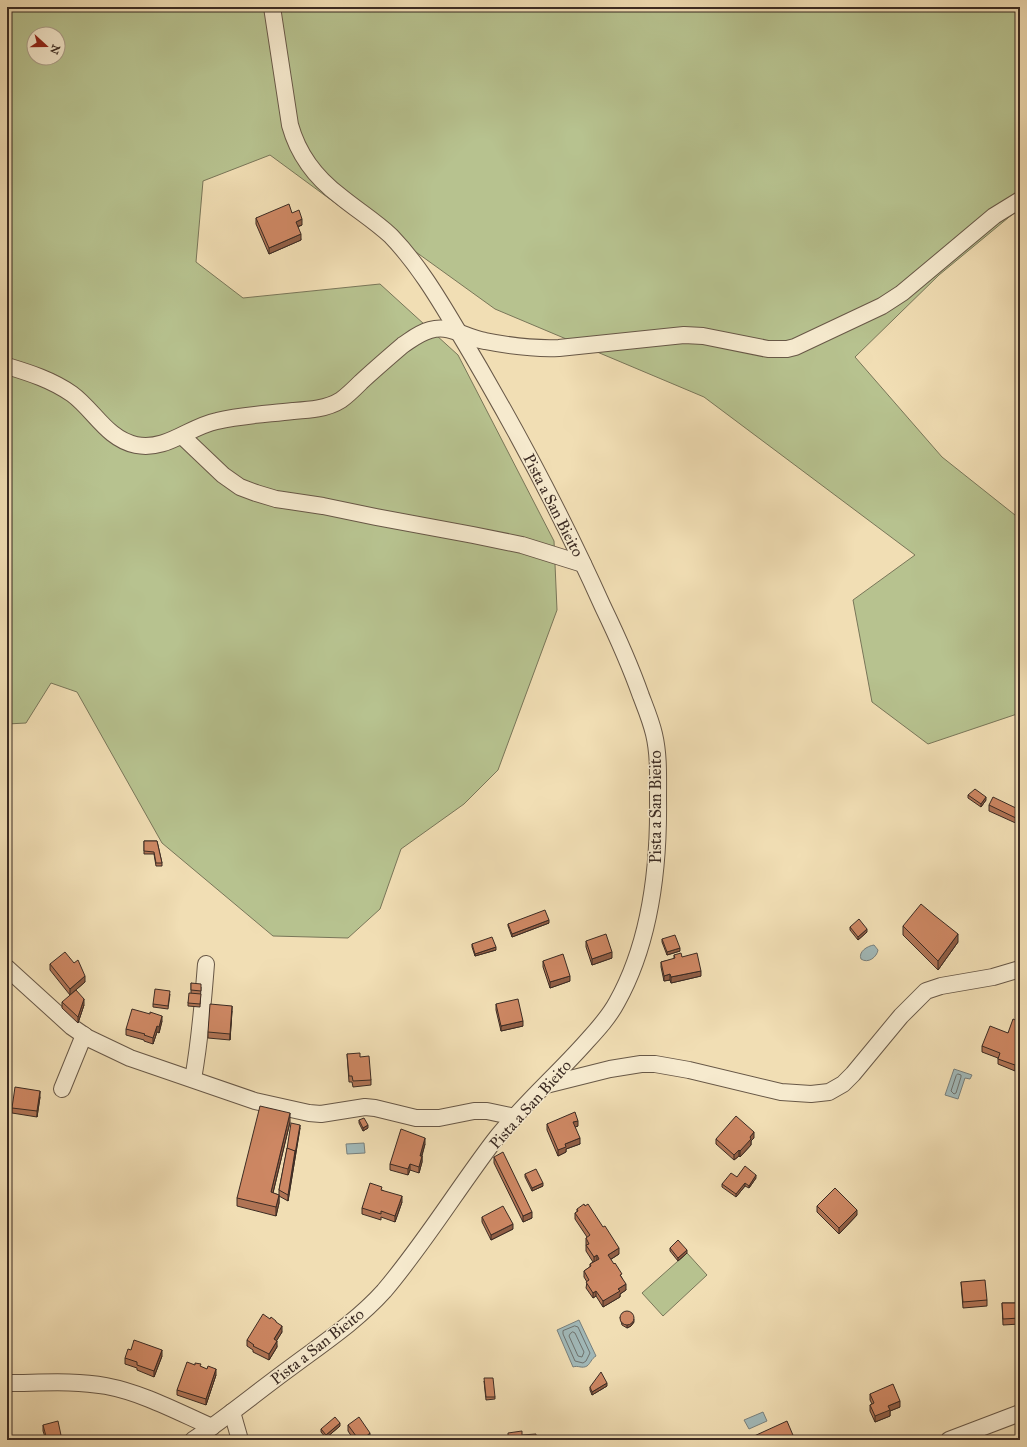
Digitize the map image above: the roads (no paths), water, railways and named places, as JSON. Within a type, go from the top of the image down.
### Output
[{"type":"street","name":"Pista a San Bieito","points":[[193,1440],[342,1329],[382,1294],[426,1237],[495,1140],[599,1028],[613,1010],[624,989],[639,949],[647,922],[654,887],[657,847],[658,772],[654,733],[630,666],[583,564],[521,439],[439,298],[403,249],[386,232],[327,185],[300,152],[294,140],[290,125],[272,7]]},
{"type":"street","points":[[7,366],[36,375],[56,384],[88,407],[109,431],[124,441],[136,445],[155,446],[167,443],[197,428],[216,421],[245,416],[312,410],[331,405],[342,400],[385,360],[417,334],[443,327],[484,341],[539,349],[684,335],[703,336],[768,349],[787,350],[889,302],[932,269],[994,216],[1020,200]]},
{"type":"street","points":[[182,436],[223,475],[240,487],[256,493],[276,499],[323,506],[522,545],[583,564]]},
{"type":"street","points":[[193,1079],[197,1060],[206,964]]},
{"type":"street","points":[[7,968],[72,1027],[84,1035],[130,1058],[255,1101],[308,1113],[334,1113],[365,1107],[416,1118],[439,1118],[474,1111],[487,1111],[515,1117]]},
{"type":"street","points":[[546,1085],[610,1069],[641,1064],[655,1064],[689,1070],[781,1092],[812,1094],[829,1092],[843,1084],[853,1074],[901,1016],[926,991],[941,986],[992,977],[1020,969]]},
{"type":"street","points":[[62,1089],[84,1035]]},
{"type":"street","points":[[7,1383],[74,1383],[118,1389],[155,1402],[212,1427]]},
{"type":"street","points":[[232,1412],[240,1440]]},
{"type":"street","points":[[949,1440],[1020,1413]]},
{"type":"water","points":[[874,945],[878,950],[874,957],[866,961],[861,959],[860,956],[862,952]]},
{"type":"water","points":[[954,1069],[972,1075],[970,1079],[965,1078],[958,1099],[945,1095]]},
{"type":"water","points":[[364,1143],[365,1153],[347,1154],[346,1144]]},
{"type":"water","points":[[579,1320],[596,1356],[587,1366],[573,1367],[557,1330]]},
{"type":"water","points":[[763,1412],[767,1421],[749,1429],[744,1420]]}]
